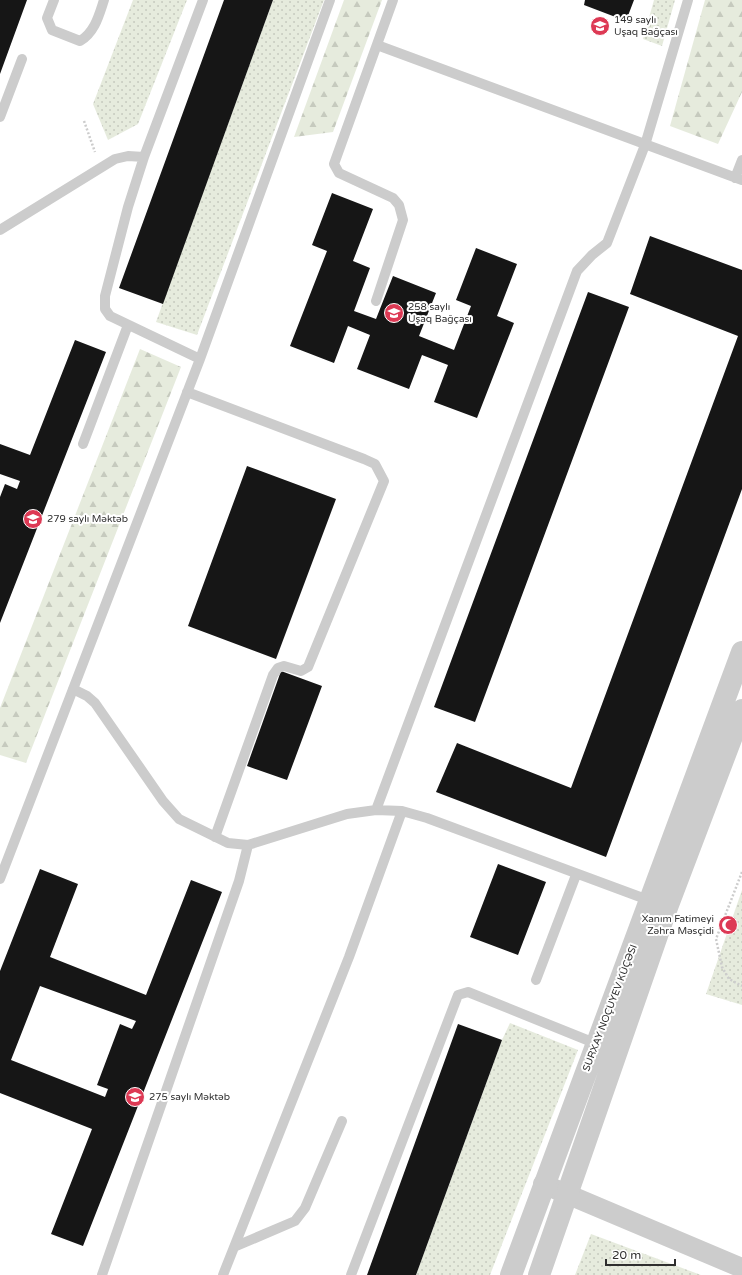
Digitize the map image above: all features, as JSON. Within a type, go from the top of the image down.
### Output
[{"type":"street","name":"SURXAY NOÇUYEV KÜÇƏSI","points":[[512,1275],[544,1184],[651,902],[742,652]]},
{"type":"street","name":"SURXAY NOÇUYEV KÜÇƏSI","points":[[539,1275],[666,910],[742,710]]},
{"type":"street","points":[[544,1184],[742,1268]]},
{"type":"lane","points":[[54,0],[47,18],[52,30],[80,41],[88,36],[96,24],[104,0]]},
{"type":"lane","points":[[200,359],[110,316],[105,309],[105,296],[128,207],[144,157],[203,0]]},
{"type":"lane","points":[[0,879],[200,359],[330,0]]},
{"type":"lane","points":[[376,301],[403,220],[399,205],[393,198],[339,173],[334,164],[393,0]]},
{"type":"lane","points":[[376,810],[577,270],[607,243],[645,145],[688,0]]},
{"type":"lane","points":[[377,45],[739,179],[742,160]]},
{"type":"lane","points":[[0,117],[22,59]]},
{"type":"lane","points":[[0,230],[115,159],[128,156],[144,157]]},
{"type":"lane","points":[[83,444],[128,325]]},
{"type":"lane","points":[[187,392],[364,459],[375,464],[384,481],[308,667],[301,671],[284,666],[278,668],[273,674],[215,837]]},
{"type":"lane","points":[[73,689],[87,696],[95,704],[163,801],[179,819],[228,842],[248,845],[347,814],[376,810],[402,811],[427,818],[651,902]]},
{"type":"lane","points":[[223,1275],[349,957],[402,811]]},
{"type":"lane","points":[[102,1275],[239,881],[248,845]]},
{"type":"lane","points":[[536,980],[576,875]]},
{"type":"lane","points":[[351,1275],[458,995],[468,992],[597,1044]]},
{"type":"lane","points":[[234,1247],[295,1222],[305,1208],[342,1120]]},
{"type":"path","points":[[84,120],[100,168]]},
{"type":"path","points":[[742,872],[716,939],[722,967],[729,979],[742,986]]},
{"type":"green space","points":[[133,0],[187,0],[138,124],[108,140],[93,104]]},
{"type":"green space","points":[[273,0],[324,0],[197,335],[156,322]]},
{"type":"green space","points":[[344,0],[382,0],[333,132],[294,137]]},
{"type":"green space","points":[[654,0],[675,0],[662,46],[643,39]]},
{"type":"green space","points":[[705,0],[742,0],[742,92],[718,144],[670,126]]},
{"type":"green space","points":[[140,349],[181,367],[26,763],[0,755],[0,708]]},
{"type":"green space","points":[[742,890],[742,1005],[706,994]]},
{"type":"green space","points":[[510,1023],[578,1050],[490,1275],[416,1275],[502,1040]]},
{"type":"green space","points":[[591,1234],[701,1275],[575,1275]]},
{"type":"building","points":[[0,0],[27,0],[0,74]]},
{"type":"building","points":[[224,0],[273,0],[163,304],[119,288]]},
{"type":"building","points":[[585,0],[634,0],[626,21],[584,5]]},
{"type":"building","points":[[332,193],[373,209],[353,261],[370,268],[354,311],[376,319],[393,276],[436,293],[419,336],[454,350],[471,306],[456,300],[476,248],[517,264],[497,316],[514,323],[477,418],[434,402],[448,365],[422,355],[409,389],[357,369],[370,335],[348,326],[334,363],[290,346],[327,251],[312,245]]},
{"type":"building","points":[[650,236],[742,270],[742,489],[606,857],[436,792],[457,743],[571,788],[738,336],[630,294]]},
{"type":"building","points":[[588,292],[629,307],[475,722],[434,707]]},
{"type":"building","points":[[75,340],[106,352],[0,623],[0,497],[5,484],[17,489],[20,481],[0,474],[0,444],[30,455]]},
{"type":"building","points":[[247,466],[336,499],[276,659],[188,626]]},
{"type":"building","points":[[281,671],[322,686],[287,780],[247,766]]},
{"type":"building","points":[[498,864],[546,882],[518,955],[470,937]]},
{"type":"building","points":[[40,869],[78,884],[50,957],[146,995],[191,880],[222,892],[83,1246],[51,1234],[92,1129],[0,1093],[0,971]],"holes":[[[40,986],[136,1021],[132,1029],[120,1024],[97,1085],[108,1089],[105,1097],[11,1060]]]},
{"type":"building","points":[[458,1024],[502,1040],[416,1275],[367,1275]]},
{"type":"place","name":"149 saylı Uşaq Bağçası","points":[[600,26]]},
{"type":"place","name":"258 saylı Uşaq Bağçası","points":[[394,313]]},
{"type":"place","name":"279 saylı Məktəb","points":[[33,519]]},
{"type":"place","name":"Xanım Fatimeyi Zəhra Məsçidi","points":[[728,925]]},
{"type":"place","name":"275 saylı Məktəb","points":[[135,1097]]}]
